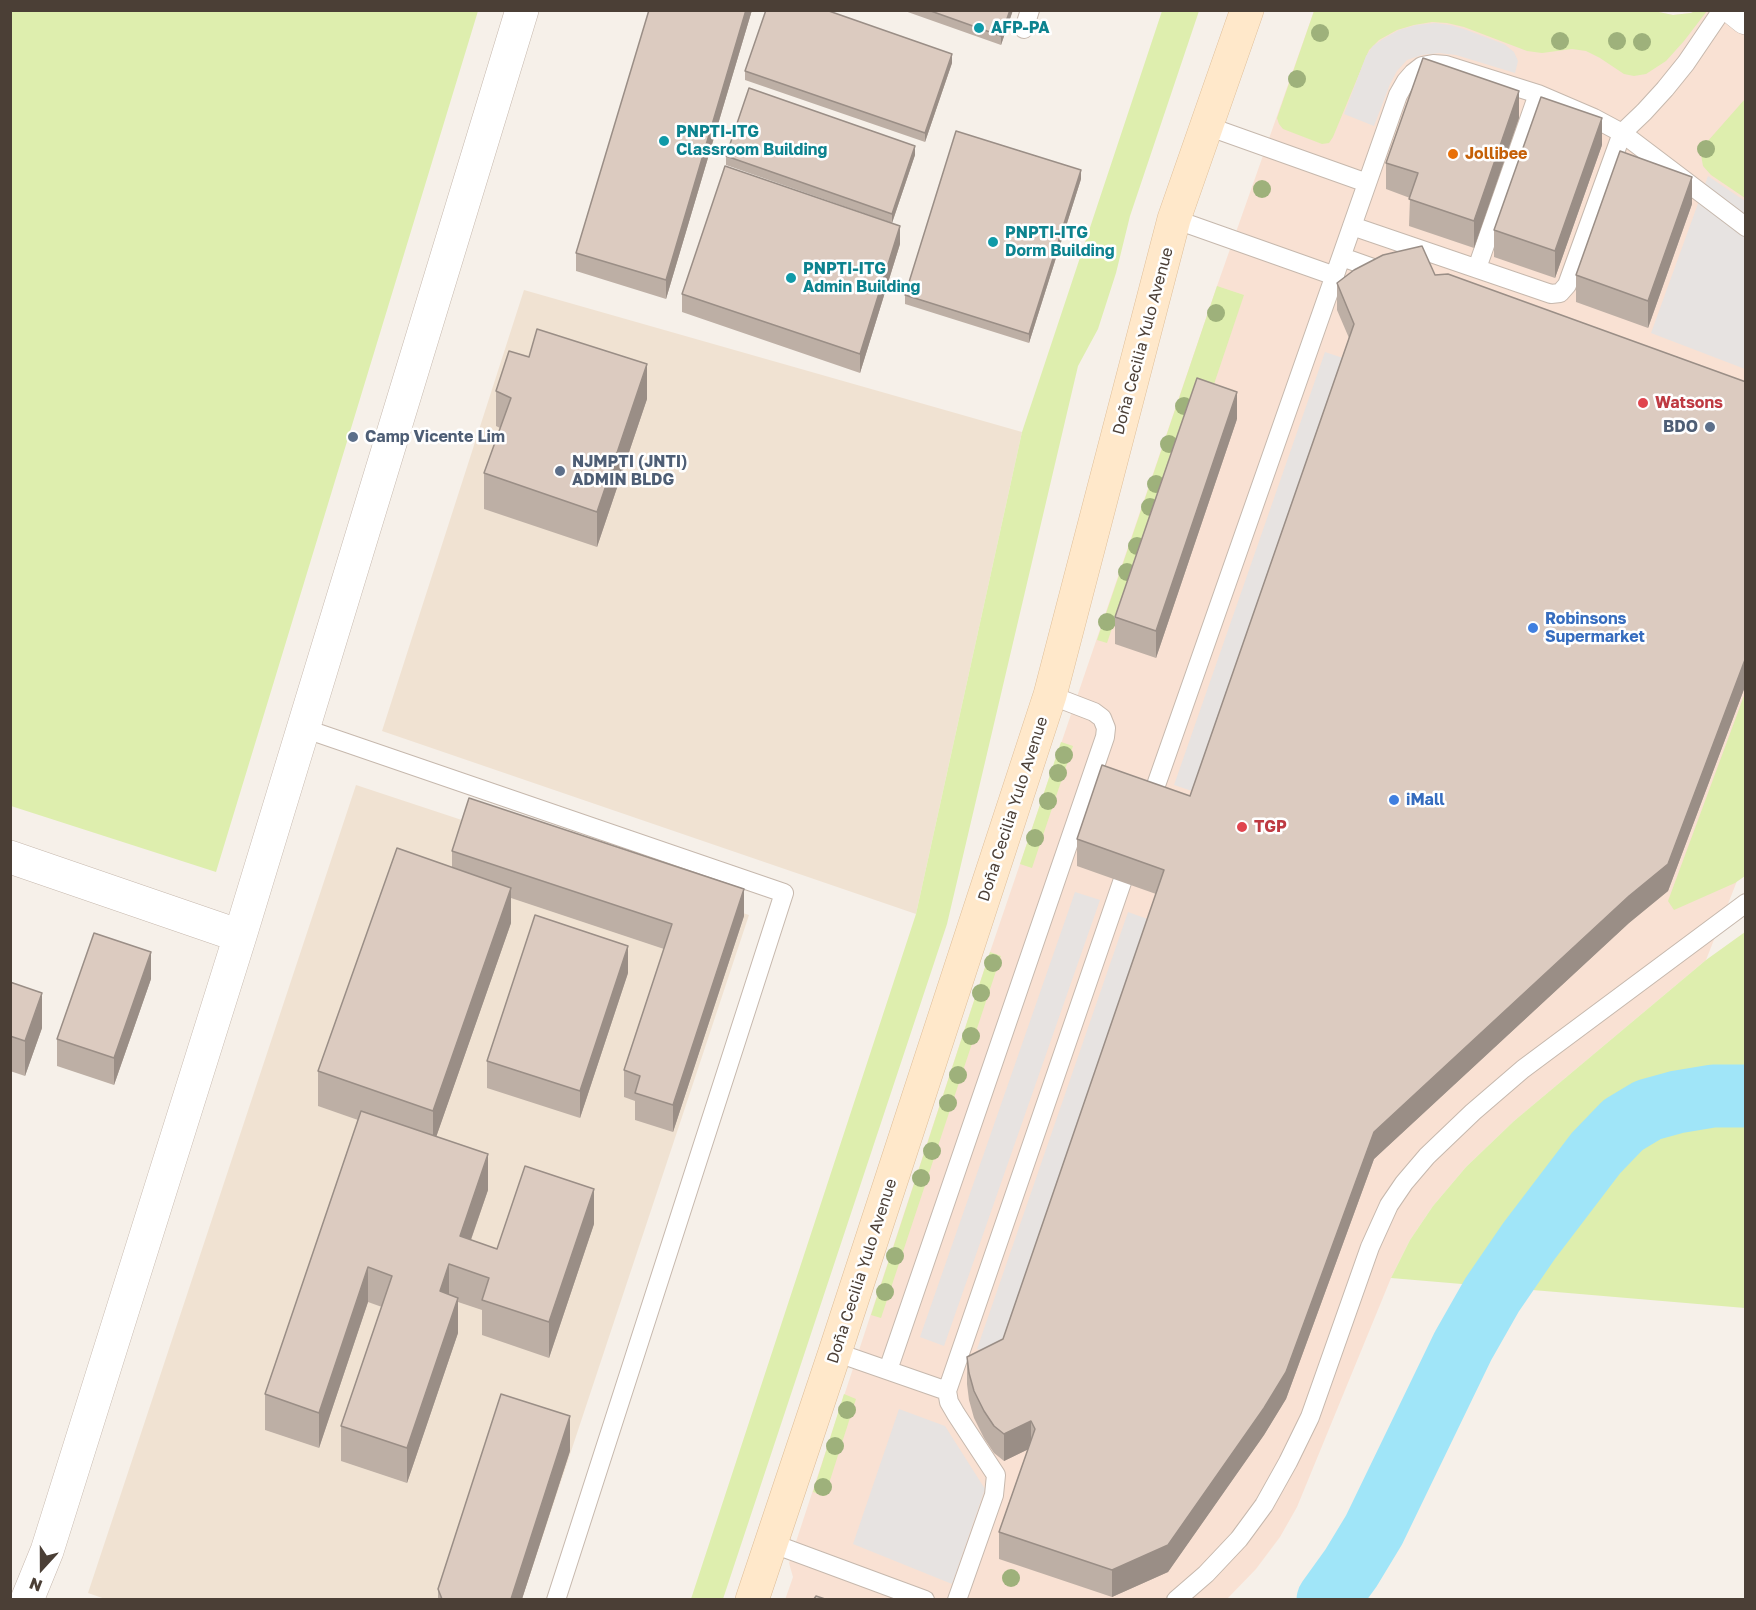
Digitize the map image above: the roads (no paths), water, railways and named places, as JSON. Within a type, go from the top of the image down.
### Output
[{"type":"main road","name":"Doña Cecilia Yulo Avenue","points":[[752,1599],[836,1352],[1050,695],[1174,219],[1247,10]]},
{"type":"street","points":[[27,1599],[47,1551],[240,936],[522,10]]},
{"type":"street","points":[[1736,10],[1746,18]]},
{"type":"street","points":[[10,857],[240,936]]},
{"type":"lane","points":[[1024,29],[1030,10]]},
{"type":"lane","points":[[1352,226],[1551,294],[1560,293],[1567,285],[1622,133],[1665,89],[1686,63],[1722,10]]},
{"type":"lane","points":[[1142,825],[1398,95],[1413,73],[1422,66],[1446,65],[1538,94],[1594,118],[1622,133],[1746,227]]},
{"type":"lane","points":[[1477,268],[1538,94]]},
{"type":"lane","points":[[1207,126],[1367,183]]},
{"type":"lane","points":[[1174,219],[1335,276]]},
{"type":"lane","points":[[1342,257],[1403,278]]},
{"type":"lane","points":[[888,1370],[1105,737],[1106,728],[1102,718],[1094,712],[1050,695]]},
{"type":"lane","points":[[303,728],[784,893],[556,1599]]},
{"type":"lane","points":[[957,1599],[994,1496],[996,1475],[949,1402],[947,1391],[1135,845]]},
{"type":"lane","points":[[1176,1599],[1206,1574],[1239,1539],[1264,1505],[1288,1462],[1310,1417],[1370,1247],[1389,1204],[1404,1183],[1443,1141],[1522,1069],[1746,903]]},
{"type":"lane","points":[[836,1352],[947,1391]]},
{"type":"lane","points":[[771,1543],[925,1599]]},
{"type":"waterway","points":[[1328,1600],[1374,1530],[1463,1346],[1492,1295],[1529,1241],[1596,1153],[1623,1125],[1648,1110],[1713,1096],[1746,1096]]},
{"type":"place","name":"AFP-PA","points":[[979,28]]},
{"type":"place","name":"PNPTI-ITG Classroom Building","points":[[664,141]]},
{"type":"place","name":"Jollibee","points":[[1453,154]]},
{"type":"place","name":"PNPTI-ITG Dorm Building","points":[[993,242]]},
{"type":"place","name":"PNPTI-ITG Admin Building","points":[[791,278]]},
{"type":"place","name":"Watsons","points":[[1643,403]]},
{"type":"place","name":"BDO","points":[[1710,427]]},
{"type":"place","name":"Camp Vicente Lim","points":[[353,437]]},
{"type":"place","name":"NJMPTI (JNTI) ADMIN BLDG","points":[[560,471]]},
{"type":"place","name":"Robinsons Supermarket","points":[[1533,628]]},
{"type":"place","name":"iMall","points":[[1394,800]]},
{"type":"place","name":"TGP","points":[[1242,827]]}]
